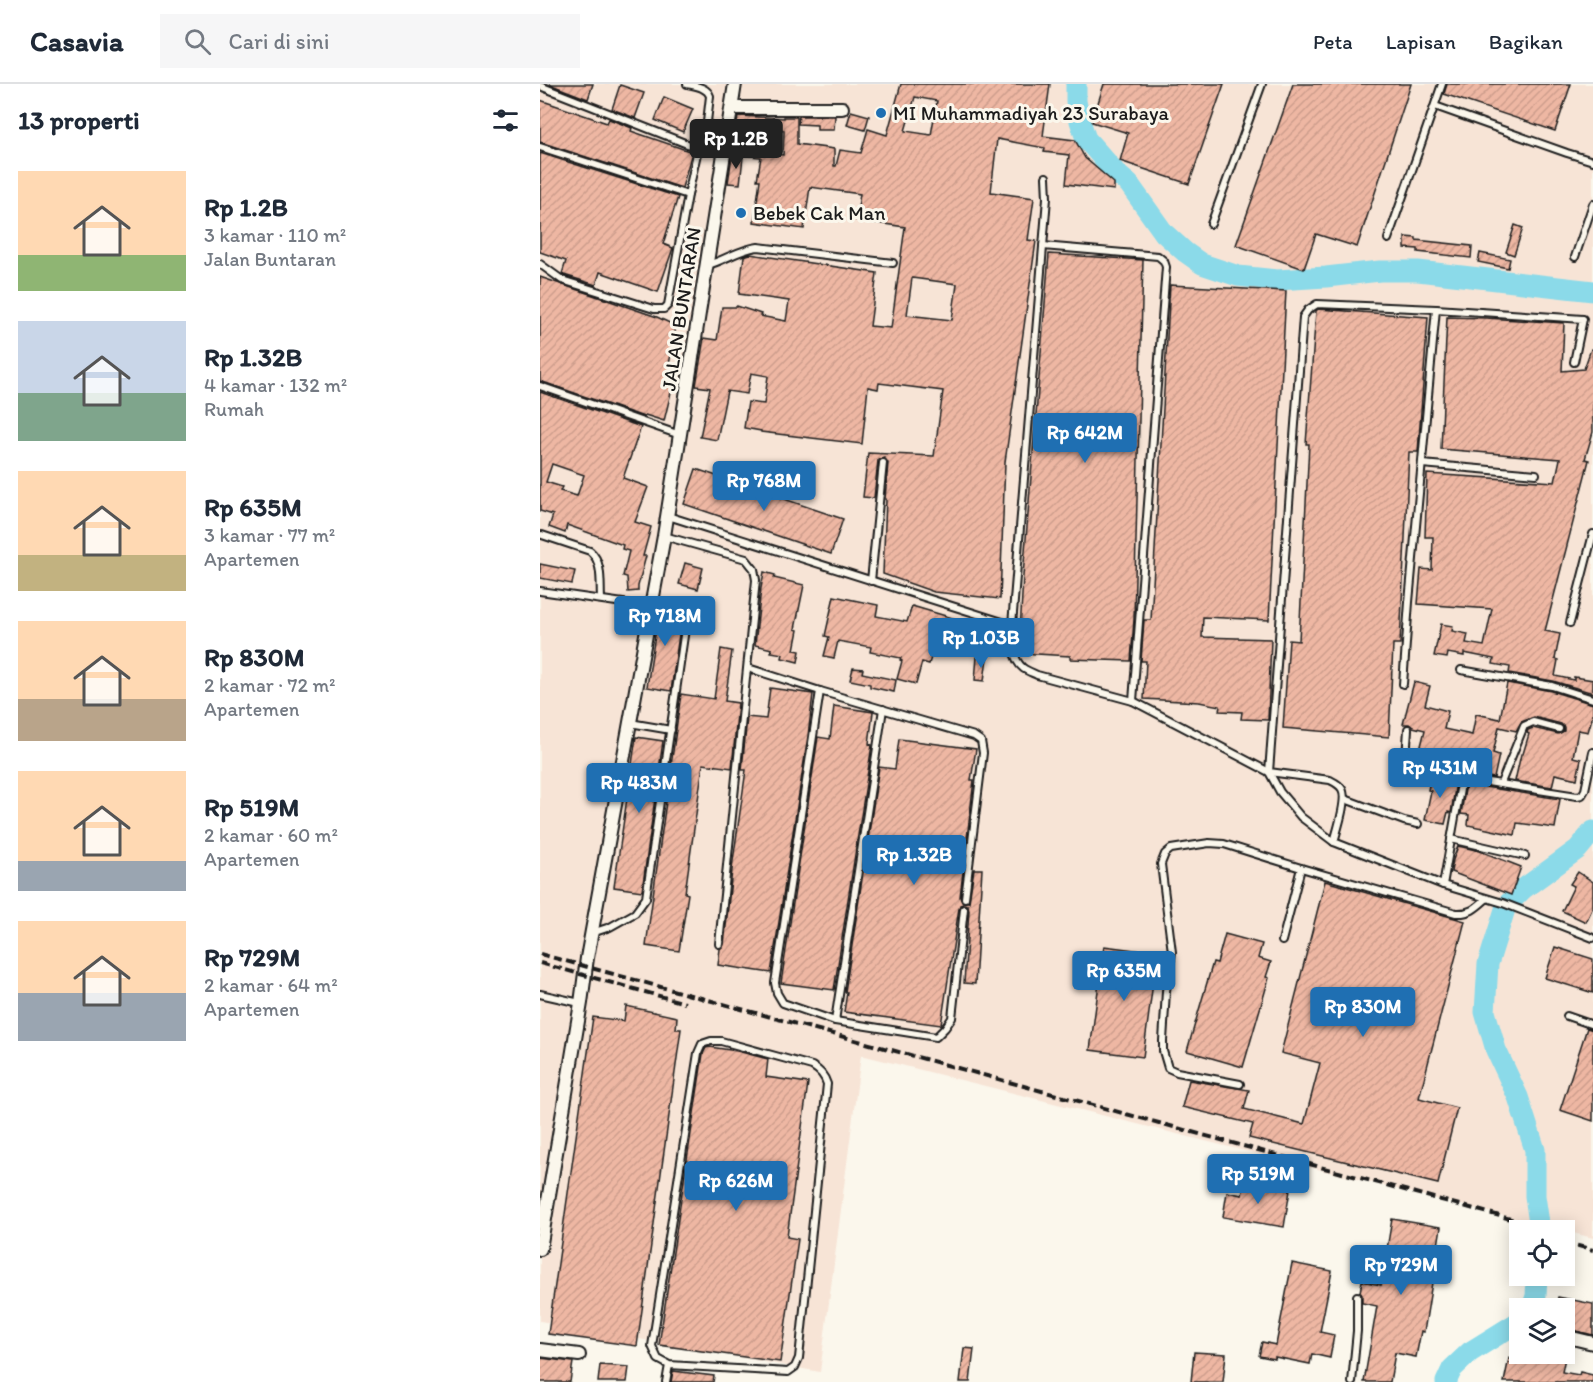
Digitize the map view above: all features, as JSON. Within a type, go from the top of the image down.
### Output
[{"type":"street","name":"JALAN BUNTARAN","points":[[581,1003],[587,958],[664,536],[735,84]]},
{"type":"street","points":[[732,108],[842,108]]},
{"type":"street","points":[[540,1249],[581,1003]]},
{"type":"street","points":[[1575,1339],[1593,1343]]},
{"type":"street","points":[[540,1350],[579,1355]]},
{"type":"lane","points":[[540,86],[698,148],[704,148],[709,92],[687,84]]},
{"type":"lane","points":[[1211,224],[1262,84]]},
{"type":"lane","points":[[1388,239],[1442,84]]},
{"type":"lane","points":[[1435,106],[1593,160]]},
{"type":"lane","points":[[540,147],[688,195]]},
{"type":"lane","points":[[540,264],[562,280],[654,309],[664,309],[668,305],[698,148]]},
{"type":"lane","points":[[1046,177],[1047,198],[1012,625],[1012,640],[1016,658],[1023,668],[1037,675],[1133,701],[1269,772],[1330,780],[1337,784],[1342,788],[1344,799],[1334,842]]},
{"type":"lane","points":[[1575,257],[1593,204]]},
{"type":"lane","points":[[1043,246],[1158,256],[1164,261],[1166,267],[1133,701]]},
{"type":"lane","points":[[708,264],[758,247],[893,263]]},
{"type":"lane","points":[[1574,362],[1583,319],[1317,304],[1308,310],[1303,317],[1269,772],[1280,792],[1301,817],[1334,842],[1443,885],[1503,903],[1593,938]]},
{"type":"lane","points":[[1403,684],[1408,602],[1436,309]]},
{"type":"lane","points":[[540,386],[680,435]]},
{"type":"lane","points":[[871,581],[883,463]]},
{"type":"lane","points":[[1422,464],[1536,474]]},
{"type":"lane","points":[[667,516],[1012,625]]},
{"type":"lane","points":[[1570,623],[1593,534]]},
{"type":"lane","points":[[542,535],[590,551],[595,555],[598,563],[601,599]]},
{"type":"lane","points":[[664,536],[746,559],[754,569],[756,580],[719,944]]},
{"type":"lane","points":[[540,591],[651,607]]},
{"type":"lane","points":[[592,933],[610,927],[635,913],[646,898],[687,615]]},
{"type":"lane","points":[[748,668],[974,736],[981,741],[983,753],[965,898]]},
{"type":"lane","points":[[1461,670],[1552,686],[1593,699]]},
{"type":"lane","points":[[820,691],[775,983],[777,993],[783,1003],[835,1021],[936,1036],[952,1018],[964,909]]},
{"type":"lane","points":[[835,1021],[883,709]]},
{"type":"lane","points":[[1501,783],[1524,726],[1533,722],[1559,729]]},
{"type":"lane","points":[[630,723],[671,730]]},
{"type":"lane","points":[[1408,729],[1407,763],[1462,778],[1578,796],[1582,795],[1585,790],[1593,752]]},
{"type":"lane","points":[[1443,885],[1462,778]]},
{"type":"lane","points":[[1344,799],[1418,824]]},
{"type":"lane","points":[[1451,839],[1525,856]]},
{"type":"lane","points":[[1240,1084],[1168,1068],[1163,1051],[1166,991],[1172,952],[1161,864],[1165,854],[1171,849],[1209,843],[1224,844],[1456,913],[1465,914],[1486,899]]},
{"type":"lane","points":[[1282,940],[1301,868]]},
{"type":"lane","points":[[540,994],[581,1003]]},
{"type":"lane","points":[[1567,1016],[1593,1025]]},
{"type":"lane","points":[[721,1041],[812,1066],[825,1077],[826,1084],[799,1358],[795,1367],[788,1372],[669,1365],[658,1359],[652,1346],[698,1053],[702,1044],[721,1041]]},
{"type":"lane","points":[[1352,1382],[1357,1331],[1357,1296]]},
{"type":"lane","points":[[666,1382],[669,1365]]},
{"type":"shaded area","points":[[540,84],[1593,84],[1593,1238],[1575,1234],[1575,1220],[1521,1220],[861,1055],[820,1372],[540,1321]]},
{"type":"building","points":[[549,84],[593,84],[588,99]]},
{"type":"building","points":[[901,84],[1050,84],[1043,136],[1075,140],[1085,158],[1114,183],[1114,190],[1066,184],[1069,155],[1044,152],[1045,148],[997,139],[991,192],[1034,198],[1028,240],[1036,241],[1005,462],[1000,599],[934,592],[883,574],[888,463],[884,458],[878,460],[874,498],[863,497],[868,453],[934,456],[943,391],[879,383],[878,389],[868,387],[862,444],[744,428],[748,402],[764,404],[768,376],[751,373],[747,394],[727,391],[717,440],[700,437],[710,388],[696,386],[704,338],[717,340],[722,307],[737,306],[761,314],[760,316],[786,321],[789,301],[739,294],[744,256],[750,254],[877,273],[870,326],[891,328],[905,227],[856,220],[860,194],[810,187],[804,229],[754,222],[761,157],[738,155],[740,137],[735,137],[738,116],[797,117],[797,144],[834,149],[834,166],[836,166],[840,150],[861,153],[868,129],[887,135]],"holes":[[[915,97],[937,101],[931,135],[905,131]],[[766,129],[784,130],[783,155],[765,153]],[[912,278],[957,284],[952,320],[907,315]]]},
{"type":"building","points":[[1104,84],[1224,84],[1189,184],[1120,161],[1128,133],[1092,122]]},
{"type":"building","points":[[1293,84],[1411,84],[1357,247],[1316,234],[1304,269],[1236,245]]},
{"type":"building","points":[[1447,84],[1571,84],[1555,131],[1444,94]]},
{"type":"building","points":[[620,85],[644,93],[635,118],[612,109]]},
{"type":"building","points":[[664,97],[693,109],[683,132],[655,120]]},
{"type":"building","points":[[540,100],[607,123],[609,119],[632,128],[631,131],[692,152],[682,188],[540,142]]},
{"type":"building","points":[[851,111],[869,116],[865,130],[847,125]]},
{"type":"building","points":[[799,116],[835,116],[834,130],[817,130],[817,125],[798,124]]},
{"type":"building","points":[[540,153],[678,197],[663,244],[673,248],[658,292],[600,272],[596,285],[564,275],[562,274],[566,261],[540,252]]},
{"type":"building","points":[[732,156],[743,157],[740,184],[728,183]]},
{"type":"building","points":[[1515,225],[1523,228],[1514,255],[1506,252]]},
{"type":"building","points":[[1405,237],[1472,246],[1471,258],[1418,252],[1418,249],[1405,248]]},
{"type":"building","points":[[1480,253],[1510,259],[1508,268],[1478,262]]},
{"type":"building","points":[[1049,254],[1143,260],[1131,661],[1070,659],[1070,656],[1020,653],[1019,651]]},
{"type":"building","points":[[540,277],[657,317],[676,326],[669,365],[677,368],[664,421],[645,415],[644,417],[540,381]]},
{"type":"building","points":[[1170,285],[1286,291],[1269,620],[1203,617],[1202,637],[1271,639],[1268,720],[1241,719],[1242,712],[1219,711],[1220,706],[1199,702],[1144,699],[1146,661],[1141,661],[1144,620],[1151,620]]},
{"type":"building","points":[[1318,309],[1428,317],[1418,452],[1409,452],[1400,644],[1393,644],[1389,737],[1283,728],[1289,640],[1299,641],[1309,444],[1306,444],[1316,311]]},
{"type":"building","points":[[1447,317],[1564,323],[1562,371],[1584,369],[1591,349],[1593,349],[1593,432],[1585,459],[1589,460],[1545,631],[1560,634],[1555,659],[1558,660],[1555,676],[1574,680],[1574,677],[1593,680],[1593,693],[1553,681],[1509,673],[1510,667],[1493,664],[1494,659],[1464,653],[1464,656],[1448,653],[1447,658],[1434,656],[1441,624],[1453,626],[1452,631],[1468,634],[1466,643],[1484,646],[1492,609],[1418,604],[1421,569],[1432,570],[1433,537],[1425,537],[1427,474],[1555,482],[1560,459],[1441,449]]},
{"type":"building","points":[[540,392],[641,427],[623,478],[648,487],[635,522],[651,527],[643,556],[646,556],[638,591],[628,592],[627,577],[623,576],[629,551],[622,549],[623,545],[567,525],[565,533],[549,527],[553,515],[540,511]],"holes":[[[552,464],[584,475],[577,496],[560,491],[562,487],[546,482]]]},
{"type":"building","points":[[696,469],[843,519],[831,554],[684,504]]},
{"type":"building","points":[[685,563],[703,568],[698,589],[679,584]]},
{"type":"building","points":[[540,564],[575,571],[572,584],[540,578]]},
{"type":"building","points":[[764,572],[775,575],[774,578],[804,585],[795,629],[798,630],[794,650],[800,651],[798,662],[782,658],[783,654],[771,652],[772,649],[755,645]]},
{"type":"building","points":[[834,596],[878,605],[876,616],[907,622],[912,606],[956,619],[953,627],[941,624],[929,664],[922,662],[916,684],[897,679],[901,658],[870,652],[871,647],[838,641],[834,658],[824,656],[829,637],[825,636]]},
{"type":"building","points":[[660,603],[683,606],[671,691],[647,687]]},
{"type":"building","points":[[966,626],[978,629],[974,644],[961,640]]},
{"type":"building","points":[[721,649],[732,651],[725,701],[738,703],[732,768],[703,764],[679,951],[646,946],[681,694],[714,699]]},
{"type":"building","points":[[977,657],[987,658],[984,681],[975,680]]},
{"type":"building","points":[[853,668],[863,669],[862,673],[896,680],[894,692],[850,680]]},
{"type":"building","points":[[1414,682],[1430,686],[1425,705],[1448,711],[1444,729],[1472,735],[1476,714],[1500,719],[1507,683],[1551,691],[1593,704],[1593,715],[1588,732],[1578,730],[1573,757],[1581,759],[1577,779],[1555,774],[1552,787],[1515,781],[1521,754],[1523,754],[1529,734],[1528,730],[1533,728],[1558,734],[1564,731],[1561,724],[1534,717],[1521,722],[1516,731],[1499,727],[1493,753],[1499,755],[1494,778],[1433,765],[1435,758],[1419,754],[1425,730],[1403,724]]},
{"type":"building","points":[[770,688],[813,694],[771,973],[718,965],[720,949],[724,945],[746,770],[742,770],[747,717],[766,719]]},
{"type":"building","points":[[834,706],[873,712],[869,744],[872,745],[834,990],[781,983],[818,737],[830,739]]},
{"type":"building","points":[[636,737],[663,741],[642,891],[614,887]]},
{"type":"building","points":[[899,739],[976,749],[960,897],[962,902],[969,902],[974,869],[982,869],[975,984],[964,983],[969,910],[968,905],[964,904],[959,908],[941,1025],[844,1012],[847,992],[845,992],[879,767],[895,769]]},
{"type":"building","points":[[1431,775],[1456,782],[1451,813],[1448,812],[1445,824],[1425,820],[1431,791],[1428,790]]},
{"type":"building","points":[[1466,784],[1560,799],[1555,828],[1517,823],[1515,835],[1468,825],[1469,815],[1461,814]]},
{"type":"building","points":[[1458,846],[1480,851],[1521,867],[1511,895],[1451,872]]},
{"type":"building","points":[[1578,872],[1593,882],[1593,907],[1586,922],[1562,911],[1574,886],[1570,884]]},
{"type":"building","points":[[1325,881],[1465,921],[1419,1098],[1457,1108],[1438,1184],[1249,1138],[1253,1124],[1182,1107],[1189,1080],[1249,1090],[1244,1109],[1304,1124],[1320,1063],[1281,1053]]},
{"type":"building","points":[[1225,934],[1262,944],[1258,958],[1271,962],[1266,977],[1269,978],[1243,1067],[1187,1051],[1213,962],[1217,963]]},
{"type":"building","points":[[1104,946],[1157,953],[1143,1057],[1090,1050]]},
{"type":"building","points":[[1555,947],[1593,959],[1593,993],[1545,978]]},
{"type":"building","points":[[626,1006],[677,1017],[676,1029],[681,1029],[637,1346],[548,1334],[593,1017],[624,1021]]},
{"type":"building","points":[[1587,1028],[1593,1030],[1593,1121],[1560,1110]]},
{"type":"building","points":[[706,1048],[768,1059],[766,1077],[808,1083],[787,1237],[798,1239],[780,1362],[659,1345],[703,1054]]},
{"type":"building","points":[[1245,1182],[1290,1190],[1284,1227],[1223,1217],[1227,1192],[1242,1195]]},
{"type":"building","points":[[1392,1219],[1441,1227],[1424,1332],[1421,1331],[1416,1357],[1395,1353],[1390,1382],[1364,1382],[1377,1306],[1362,1303],[1360,1292],[1362,1281],[1381,1285]]},
{"type":"building","points":[[1292,1263],[1332,1271],[1320,1332],[1334,1335],[1330,1358],[1312,1354],[1310,1364],[1259,1356],[1262,1342],[1276,1345]]},
{"type":"building","points":[[1575,1300],[1593,1304],[1593,1335],[1575,1331]]},
{"type":"building","points":[[964,1348],[974,1349],[970,1382],[960,1382]]},
{"type":"building","points":[[1194,1352],[1226,1354],[1223,1382],[1191,1382]]},
{"type":"building","points":[[540,1358],[573,1362],[570,1382],[540,1382]]},
{"type":"building","points":[[1509,1358],[1509,1364],[1564,1364],[1562,1372],[1593,1375],[1593,1382],[1504,1382]]},
{"type":"building","points":[[600,1365],[629,1367],[627,1382],[598,1382]]},
{"type":"building","points":[[673,1371],[714,1376],[713,1382],[671,1382]]},
{"type":"waterway","points":[[1076,84],[1076,101],[1086,139],[1129,184],[1164,233],[1202,264],[1238,276],[1277,280],[1380,271],[1418,271],[1593,291]]},
{"type":"waterway","points":[[1539,1220],[1535,1196],[1535,1150],[1518,1097],[1496,1050],[1485,1012],[1488,964],[1506,906],[1523,889],[1578,849],[1593,831]]},
{"type":"waterway","points":[[1535,1298],[1536,1286]]},
{"type":"waterway","points":[[1446,1382],[1452,1369],[1470,1352],[1509,1328]]},
{"type":"railway","points":[[540,954],[1514,1220]]},
{"type":"railway","points":[[540,963],[685,1003]]},
{"type":"railway","points":[[1575,1245],[1593,1250]]},
{"type":"place","name":"MI Muhammadiyah 23 Surabaya","points":[[881,113]]},
{"type":"place","name":"Bebek Cak Man","points":[[741,213]]}]
